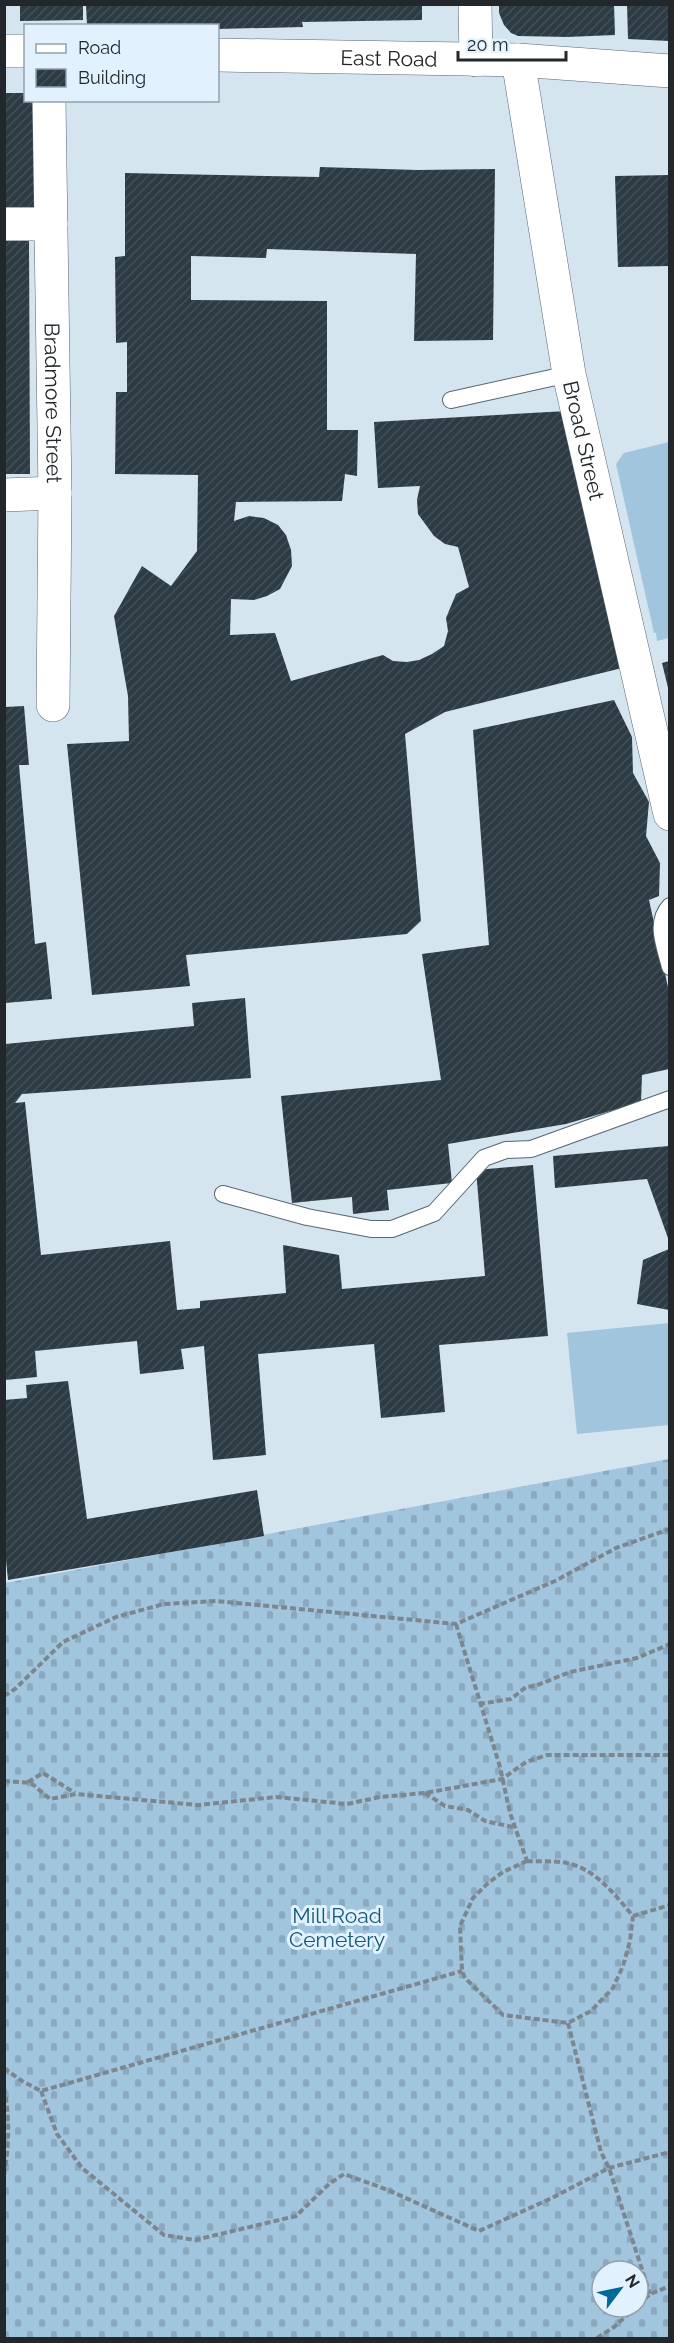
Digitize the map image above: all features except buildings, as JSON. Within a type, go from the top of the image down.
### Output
[{"type":"street","points":[[475,4],[476,60]]},
{"type":"street","points":[[4,51],[24,51]]},
{"type":"street","name":"East Road","points":[[219,55],[518,60],[669,71]]},
{"type":"street","name":"Broad Street","points":[[518,60],[569,374],[669,814]]},
{"type":"street","name":"Bradmore Street","points":[[49,102],[55,492],[53,705]]},
{"type":"street","points":[[4,224],[51,224]]},
{"type":"street","points":[[4,495],[55,492]]},
{"type":"lane","points":[[451,400],[569,374]]},
{"type":"lane","points":[[669,906],[662,914],[660,922],[669,966]]},
{"type":"lane","points":[[223,1194],[318,1219],[371,1229],[392,1229],[434,1213],[484,1158],[506,1150],[531,1149],[669,1099]]},
{"type":"path","points":[[4,1696],[15,1689],[63,1642],[116,1617],[164,1604],[216,1601],[456,1624],[555,1581],[616,1548],[669,1529]]},
{"type":"path","points":[[456,1624],[500,1767],[514,1827],[528,1861]]},
{"type":"path","points":[[479,1704],[511,1699],[526,1687],[535,1686],[570,1672],[637,1658],[669,1644]]},
{"type":"path","points":[[4,1780],[31,1783],[50,1799],[76,1794],[198,1805],[276,1797],[347,1804],[502,1779],[526,1762],[547,1755],[669,1755]]},
{"type":"path","points":[[27,1783],[43,1773],[76,1794]]},
{"type":"path","points":[[425,1793],[446,1806],[468,1810],[485,1821],[514,1827]]},
{"type":"path","points":[[528,1861],[569,1864],[588,1872],[608,1887],[633,1916],[624,1966],[613,1988],[591,2011],[568,2023],[502,2015],[465,1978],[462,1971],[460,1926],[473,1898],[503,1872],[528,1861]]},
{"type":"path","points":[[633,1916],[669,1905]]},
{"type":"path","points":[[41,2091],[462,1971]]},
{"type":"path","points":[[568,2023],[601,2152],[609,2168],[639,2259]]},
{"type":"path","points":[[4,2068],[41,2091],[57,2134],[82,2168],[164,2235],[195,2240],[296,2216],[329,2184],[344,2174],[388,2190],[479,2231],[552,2198],[609,2168],[669,2151]]},
{"type":"path","points":[[4,2088],[8,2108],[7,2160],[4,2175]]},
{"type":"path","points":[[650,2294],[669,2286]]},
{"type":"path","points":[[597,2338],[623,2319]]},
{"type":"green space","points":[[669,442],[669,638],[657,641],[616,464],[624,453]]},
{"type":"green space","points":[[669,1323],[669,1425],[577,1434],[567,1333]]},
{"type":"green space","name":"Mill Road Cemetery","points":[[669,1459],[669,2338],[5,2338],[5,1583]]}]
